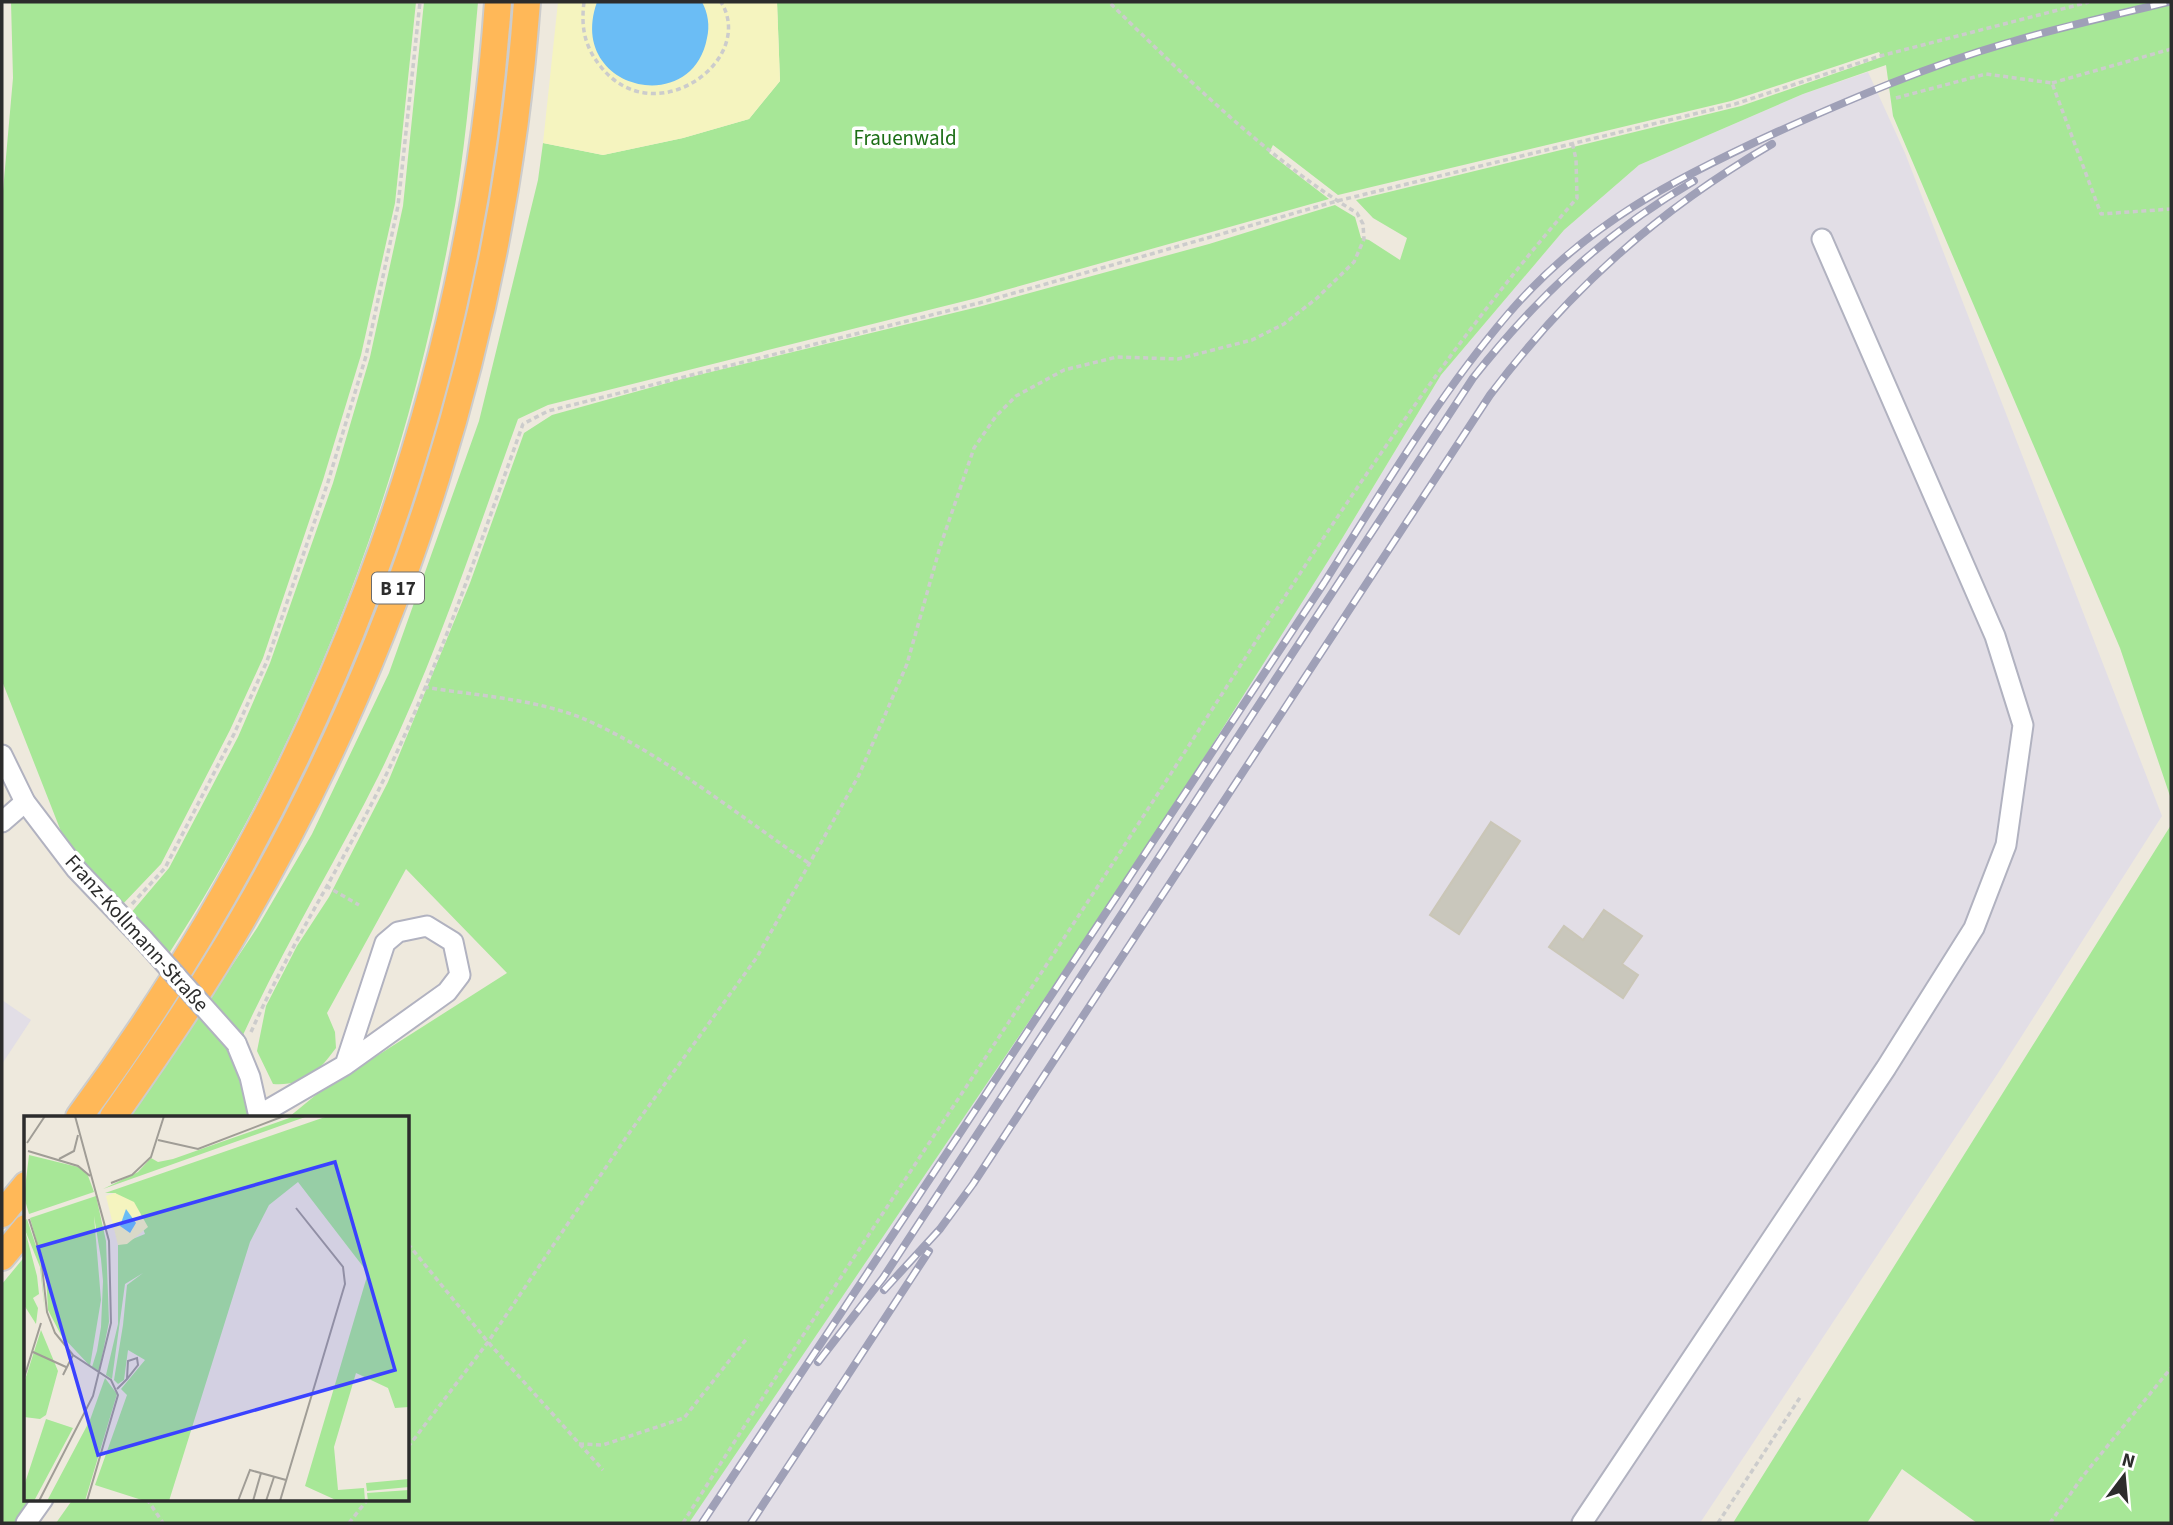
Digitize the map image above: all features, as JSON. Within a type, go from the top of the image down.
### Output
[{"type":"highway","name":"B 17","points":[[80,1116],[155,1009],[219,905],[269,813],[342,654],[378,562],[428,406],[458,284],[480,165],[498,2]]},
{"type":"highway","name":"B 17","points":[[114,1116],[171,1035],[221,954],[294,824],[345,719],[404,572],[455,412],[478,322],[507,170],[527,2]]},
{"type":"highway","points":[[2,1214],[24,1187]]},
{"type":"highway","points":[[2,1257],[24,1230]]},
{"type":"street","points":[[1581,1523],[1886,1068],[1974,928],[2006,845],[2023,726],[1994,636],[1822,239]]},
{"type":"street","name":"Franz-Kollmann-Straße","points":[[2,755],[24,802],[76,869],[143,939],[239,1048],[259,1116]]},
{"type":"street","points":[[2,821],[24,802]]},
{"type":"street","points":[[259,1116],[345,1065],[447,992],[460,975],[453,942],[427,926],[398,932],[385,943],[345,1065]]},
{"type":"street","points":[[26,1523],[42,1500]]},
{"type":"path","points":[[122,916],[165,868],[234,734],[267,661],[328,482],[366,356],[398,206],[420,2]]},
{"type":"path","points":[[584,2],[582,25],[589,53],[613,82],[640,94],[663,95],[686,88],[702,75],[723,50],[728,34],[725,8],[721,2]]},
{"type":"path","points":[[410,1444],[488,1342],[627,1136],[757,957],[810,864],[859,775],[907,664],[940,547],[974,449],[996,416],[1016,396],[1064,370],[1118,357],[1178,359],[1252,340],[1284,324],[1317,298],[1354,262],[1364,239],[1363,224],[1357,213],[1337,201],[1171,64],[1109,2]]},
{"type":"path","points":[[239,1048],[384,779],[424,687],[523,424],[548,411],[677,376],[979,303],[1337,201],[1735,104],[1880,55],[2089,2]]},
{"type":"path","points":[[1896,98],[1986,74],[2052,83],[2171,49]]},
{"type":"path","points":[[2052,83],[2101,214],[2171,209]]},
{"type":"path","points":[[683,1523],[788,1355],[1048,964],[1349,499],[1508,277],[1577,198],[1576,159],[1572,142]]},
{"type":"path","points":[[424,687],[530,705],[589,721],[638,747],[810,864]]},
{"type":"path","points":[[326,886],[359,905]]},
{"type":"path","points":[[410,1246],[488,1342],[603,1470]]},
{"type":"path","points":[[579,1444],[603,1445],[684,1418],[748,1337]]},
{"type":"path","points":[[2050,1523],[2083,1476],[2171,1368]]},
{"type":"path","points":[[1718,1523],[1801,1395]]},
{"type":"path","points":[[148,1500],[163,1523]]},
{"type":"path","points":[[349,1523],[367,1500]]},
{"type":"shaded area","points":[[1868,72],[1905,153],[2162,816],[2000,1070],[1700,1523],[689,1523],[1340,542],[1441,375],[1564,230],[1639,165],[1803,94]]},
{"type":"shaded area","points":[[2,1000],[31,1020],[2,1064]]},
{"type":"green space","points":[[11,2],[416,2],[395,203],[361,355],[323,480],[263,658],[230,730],[161,864],[120,907],[82,865],[62,834],[2,681],[2,202],[13,78]]},
{"type":"green space","points":[[424,2],[478,2],[460,176],[430,328],[406,423],[344,608],[307,698],[265,786],[219,872],[168,955],[130,914],[169,868],[238,737],[270,663],[333,483],[370,357],[403,206]]},
{"type":"green space","name":"Frauenwald","points":[[777,2],[2171,2],[2171,799],[2120,648],[1893,116],[1886,65],[1803,94],[1639,165],[1564,230],[1441,375],[1340,542],[1158,831],[689,1523],[56,1523],[72,1500],[410,1500],[410,1116],[290,1116],[317,1094],[507,973],[406,869],[327,1013],[335,1032],[336,1048],[329,1057],[310,1076],[302,1080],[273,1084],[257,1051],[266,1006],[297,946],[329,897],[388,782],[470,583],[524,433],[552,415],[678,380],[982,306],[1209,244],[1335,205],[1355,217],[1361,238],[1369,240],[1400,260],[1407,238],[1373,218],[1356,200],[1741,106],[1882,57],[1879,52],[1731,101],[1338,195],[1273,145],[1269,153],[1329,199],[977,298],[548,405],[518,419],[453,599],[399,732],[243,1035],[209,1000],[257,928],[312,834],[389,673],[479,421],[538,180],[543,143],[603,155],[683,138],[749,119],[780,81]]},
{"type":"green space","points":[[2171,825],[2171,1523],[1977,1523],[1902,1469],[1867,1523],[1733,1523]]},
{"type":"green space","points":[[198,1014],[231,1053],[251,1116],[131,1116]]},
{"type":"green space","points":[[24,1257],[24,1500],[30,1500],[14,1523],[2,1523],[2,1284]]},
{"type":"sand","points":[[558,2],[777,2],[780,81],[749,119],[683,138],[603,155],[543,143]]},
{"type":"water","points":[[597,2],[702,2],[708,29],[697,63],[679,79],[657,85],[635,83],[614,73],[599,56],[592,32]]},
{"type":"building","points":[[1491,822],[1520,841],[1459,934],[1430,915]]},
{"type":"building","points":[[1604,910],[1642,936],[1622,964],[1638,975],[1623,998],[1549,947],[1564,926],[1583,940]]},
{"type":"railway","points":[[702,1523],[1324,583],[1412,445],[1458,377],[1509,313],[1538,282],[1600,229],[1632,207],[1702,168],[1805,119],[1891,83],[1978,52],[2168,2]]},
{"type":"railway","points":[[884,1290],[940,1229],[973,1184],[1490,395],[1552,320],[1618,255],[1691,197],[1772,144]]},
{"type":"railway","points":[[818,1362],[883,1278],[1473,378],[1547,294],[1574,269],[1631,222],[1694,181]]},
{"type":"railway","points":[[751,1523],[929,1251]]}]
